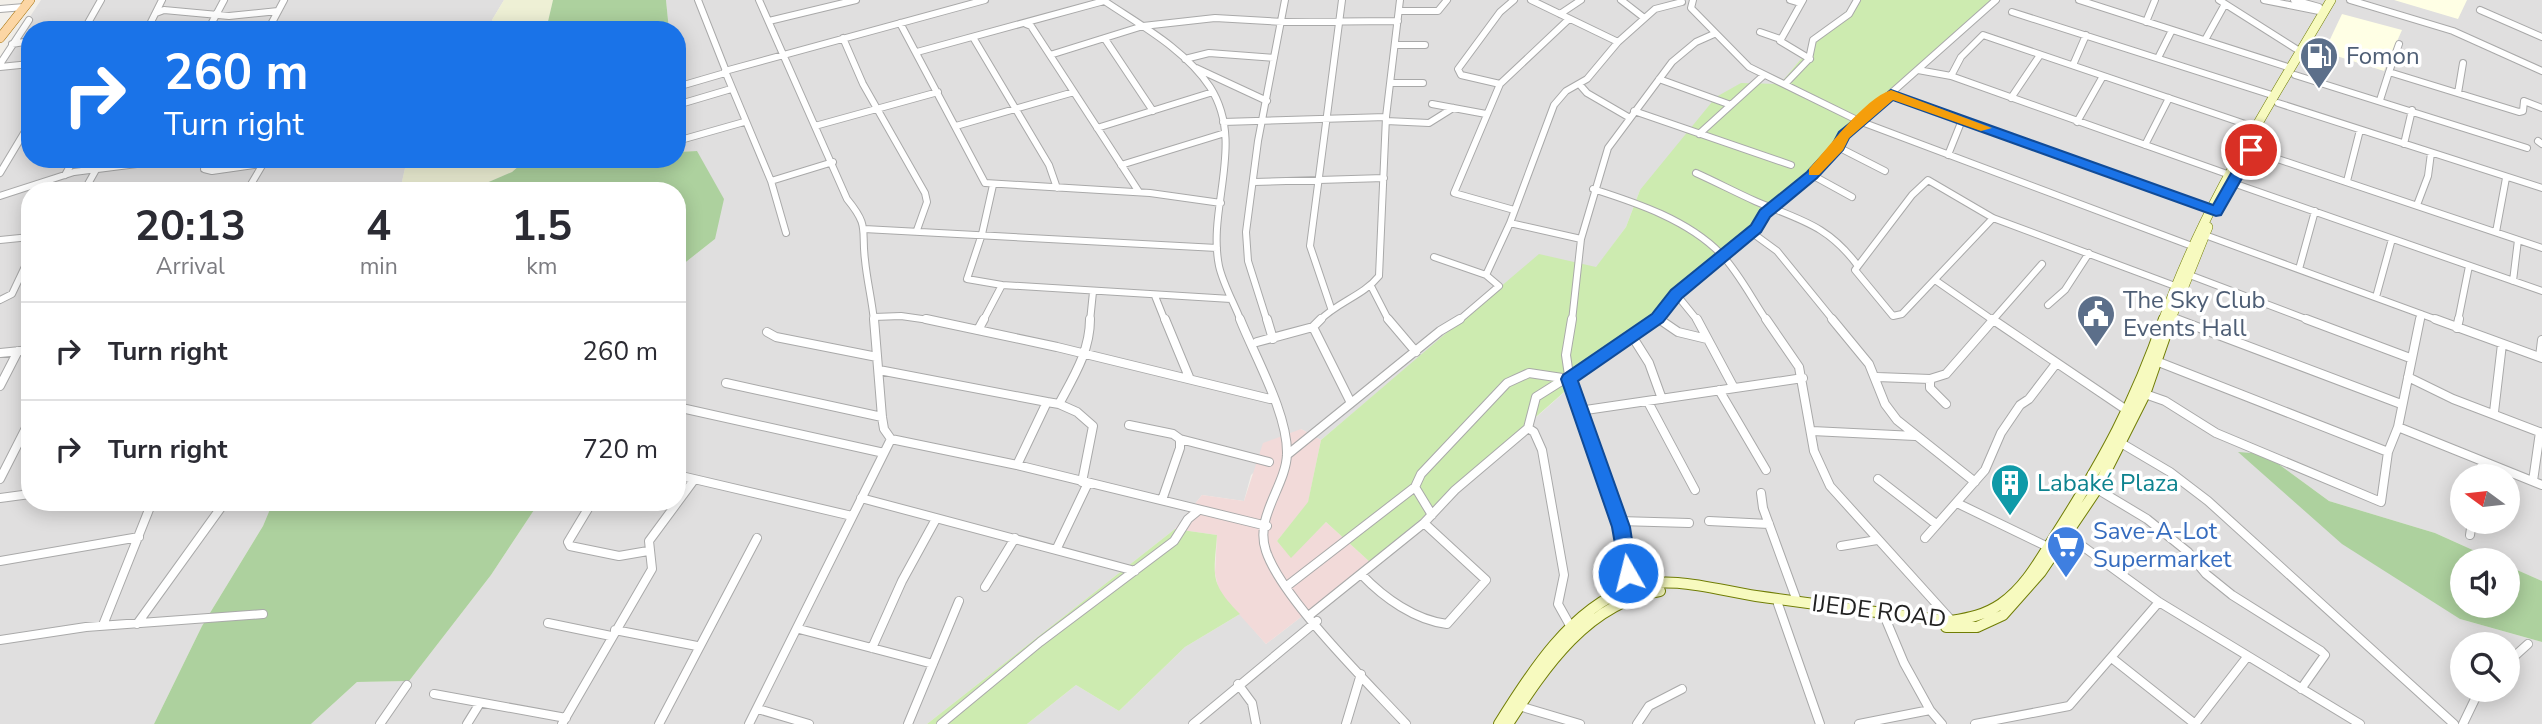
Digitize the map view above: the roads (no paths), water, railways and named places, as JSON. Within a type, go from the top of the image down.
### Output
[{"type":"main road","name":"IJEDE ROAD","points":[[2231,179],[2251,150],[2293,72],[2338,0]]},
{"type":"main road","points":[[0,38],[27,4]]},
{"type":"main road","name":"IJEDE ROAD","points":[[2293,72],[2301,52],[2327,7]]},
{"type":"main road","name":"IJEDE ROAD","points":[[1499,724],[1546,657],[1572,629],[1602,602],[1629,589],[1648,585],[1714,589],[1951,621],[1972,620],[1997,610],[2014,593],[2091,484],[2129,411],[2192,246],[2257,128],[2277,100]]},
{"type":"main road","name":"IJEDE ROAD","points":[[1508,724],[1552,662],[1578,635],[1607,607],[1633,595],[1663,592],[1964,628],[1991,622],[2021,599],[2097,489],[2145,394],[2171,317],[2213,210]]},
{"type":"street","points":[[89,21],[100,0]]},
{"type":"street","points":[[152,21],[162,0]]},
{"type":"street","points":[[214,21],[224,0]]},
{"type":"street","points":[[273,21],[284,0]]},
{"type":"street","points":[[698,0],[744,122],[771,181],[786,233]]},
{"type":"street","points":[[759,0],[833,162],[847,199],[859,214],[864,229],[864,257],[874,317],[882,416],[884,429],[891,439],[1017,465],[1267,526]]},
{"type":"street","points":[[826,0],[830,7]]},
{"type":"street","points":[[769,21],[856,0]]},
{"type":"street","points":[[686,83],[985,0]]},
{"type":"street","points":[[917,52],[1026,24],[1104,0],[1185,59],[1213,92],[1225,134],[1217,248],[1219,267],[1281,420],[1287,455],[1265,533],[1268,557],[1287,586],[1406,724]]},
{"type":"street","points":[[1273,339],[1248,261],[1246,232],[1285,0]]},
{"type":"street","points":[[1331,308],[1310,246],[1342,0]]},
{"type":"street","points":[[1257,342],[1313,327],[1331,308],[1371,286],[1379,276],[1386,119],[1400,0]]},
{"type":"street","points":[[1400,11],[1438,11],[1447,0]]},
{"type":"street","points":[[1500,84],[1461,75],[1458,69],[1500,12],[1514,0]]},
{"type":"street","points":[[1531,0],[1618,42]]},
{"type":"street","points":[[1560,14],[1581,0]]},
{"type":"street","points":[[1620,0],[1643,17]]},
{"type":"street","points":[[1691,8],[1693,0]]},
{"type":"street","points":[[1780,39],[1794,22],[1802,2],[1790,0]]},
{"type":"street","points":[[1786,83],[1810,59],[1814,49],[1813,40],[1849,14],[1857,0]]},
{"type":"street","points":[[1197,722],[1424,523],[1455,490],[1528,428],[1535,396],[1545,386],[1567,379],[1658,318],[1676,294],[1751,232],[1773,207],[1812,175],[1858,121],[1996,0]]},
{"type":"street","points":[[2082,0],[2527,148]]},
{"type":"street","points":[[2147,22],[2155,0]]},
{"type":"street","points":[[2264,0],[2327,7]]},
{"type":"street","points":[[2294,0],[2327,7]]},
{"type":"street","points":[[2350,0],[2453,31],[2542,71]]},
{"type":"street","points":[[1486,275],[1510,223],[1549,125],[1554,105],[1566,92],[1580,85],[1643,17],[1668,2],[1681,1],[1691,8],[1737,58],[1764,75],[1786,83],[1858,121],[2192,246]]},
{"type":"street","points":[[2205,40],[2222,2],[2301,52]]},
{"type":"street","points":[[0,9],[27,4]]},
{"type":"street","points":[[156,13],[164,10],[229,16],[278,11]]},
{"type":"street","points":[[2480,10],[2542,37]]},
{"type":"street","points":[[2012,12],[2158,58],[2360,130],[2542,188]]},
{"type":"street","points":[[1050,55],[1143,26],[1222,18],[1283,22],[1398,21]]},
{"type":"street","points":[[1514,210],[1454,193],[1500,84],[1569,19]]},
{"type":"street","points":[[900,23],[984,181],[993,185],[1139,192],[1221,203]]},
{"type":"street","points":[[1026,24],[1031,26],[1139,192]]},
{"type":"street","points":[[2158,58],[2172,30]]},
{"type":"street","points":[[0,66],[21,31]]},
{"type":"street","points":[[1760,32],[1780,39],[1810,59]]},
{"type":"street","points":[[1629,589],[1619,521],[1598,454],[1567,379],[1566,355],[1575,305],[1581,239],[1593,190],[1608,148],[1659,79],[1684,51],[1714,34]]},
{"type":"street","points":[[1951,76],[1961,57],[1983,35],[2257,128]]},
{"type":"street","points":[[2073,65],[2086,35]]},
{"type":"street","points":[[843,38],[877,110],[925,193],[927,202],[917,230]]},
{"type":"street","points":[[974,38],[1049,165],[1057,188]]},
{"type":"street","points":[[1105,38],[1153,111]]},
{"type":"street","points":[[12,44],[21,42]]},
{"type":"street","points":[[2380,100],[2399,44]]},
{"type":"street","points":[[1395,45],[1425,45]]},
{"type":"street","points":[[1185,59],[1209,53],[1275,58]]},
{"type":"street","points":[[2011,98],[2040,55]]},
{"type":"street","points":[[2458,93],[2463,63]]},
{"type":"street","points":[[0,66],[21,65]]},
{"type":"street","points":[[1194,68],[1267,101]]},
{"type":"street","points":[[1918,70],[1951,76],[2145,145],[2315,211],[2542,291]]},
{"type":"street","points":[[2389,72],[2519,112],[2523,111],[2524,102],[2542,108]]},
{"type":"street","points":[[1699,134],[1764,75]]},
{"type":"street","points":[[2077,122],[2103,76]]},
{"type":"street","points":[[1659,79],[1731,105]]},
{"type":"street","points":[[1391,83],[1423,83]]},
{"type":"street","points":[[1580,85],[1587,93],[1632,114],[1791,165]]},
{"type":"street","points":[[686,102],[731,89]]},
{"type":"street","points":[[815,126],[938,92]]},
{"type":"street","points":[[956,127],[1074,92]]},
{"type":"street","points":[[1097,128],[1213,92]]},
{"type":"street","points":[[1891,94],[2213,210]]},
{"type":"street","points":[[2145,145],[2169,98]]},
{"type":"street","points":[[1432,104],[1486,114]]},
{"type":"street","points":[[1223,122],[1325,117],[1429,122],[1452,108]]},
{"type":"street","points":[[2404,144],[2412,110]]},
{"type":"street","points":[[1948,155],[1948,149],[1962,120]]},
{"type":"street","points":[[686,138],[744,122]]},
{"type":"street","points":[[2347,181],[2360,130]]},
{"type":"street","points":[[1121,165],[1225,134]]},
{"type":"street","points":[[0,173],[21,138]]},
{"type":"street","points":[[1838,147],[1885,171]]},
{"type":"street","points":[[2251,150],[2542,248]]},
{"type":"street","points":[[2417,205],[2428,176],[2431,153]]},
{"type":"street","points":[[771,181],[833,162]]},
{"type":"street","points":[[65,175],[69,168]]},
{"type":"street","points":[[43,182],[97,168]]},
{"type":"street","points":[[89,182],[97,168]]},
{"type":"street","points":[[204,168],[206,171],[230,168]]},
{"type":"street","points":[[1696,173],[1809,221],[1849,254],[1858,266]]},
{"type":"street","points":[[1812,175],[1852,197]]},
{"type":"street","points":[[1254,182],[1317,177],[1384,178]]},
{"type":"street","points":[[2496,232],[2506,178]]},
{"type":"street","points":[[1993,218],[1900,316],[1893,316],[1856,270],[1912,195],[1928,180],[1993,218],[2175,286]]},
{"type":"street","points":[[993,185],[982,234],[967,279],[1002,285],[1093,292],[1231,299]]},
{"type":"street","points":[[0,196],[21,189]]},
{"type":"street","points":[[1593,190],[1641,204],[1699,236],[1722,255],[1775,336],[1794,358],[1803,377],[1817,461],[1830,486],[1951,621]]},
{"type":"street","points":[[2299,269],[2315,211]]},
{"type":"street","points":[[1510,223],[1581,239]]},
{"type":"street","points":[[864,229],[1217,248]]},
{"type":"street","points":[[1751,232],[1777,251],[1877,377],[1884,403],[1896,420],[1975,482]]},
{"type":"street","points":[[2205,235],[2541,357],[2542,340]]},
{"type":"street","points":[[0,240],[21,237]]},
{"type":"street","points":[[2376,297],[2392,239]]},
{"type":"street","points":[[2513,281],[2518,240]]},
{"type":"street","points":[[2048,304],[2065,290],[2089,253]]},
{"type":"street","points":[[1287,455],[1328,423],[1350,401],[1499,286],[1486,275],[1434,257]]},
{"type":"street","points":[[1877,377],[1930,379],[1954,368],[2042,264]]},
{"type":"street","points":[[2457,328],[2469,266]]},
{"type":"street","points":[[2187,274],[2410,358]]},
{"type":"street","points":[[0,300],[12,295],[21,276]]},
{"type":"street","points":[[1935,280],[2073,379],[2129,411]]},
{"type":"street","points":[[978,330],[1002,285]]},
{"type":"street","points":[[1371,286],[1392,326],[1416,352]]},
{"type":"street","points":[[1059,404],[1083,354],[1091,323],[1090,304],[1093,292]]},
{"type":"street","points":[[1676,294],[1697,319],[1734,388]]},
{"type":"street","points":[[1155,296],[1189,377]]},
{"type":"street","points":[[2145,394],[2165,401],[2216,433],[2381,502],[2388,452],[2398,427],[2421,314]]},
{"type":"street","points":[[874,317],[897,317],[978,330],[1270,398]]},
{"type":"street","points":[[2171,317],[2401,404]]},
{"type":"street","points":[[1658,318],[1678,332],[1707,339]]},
{"type":"street","points":[[1313,327],[1350,401]]},
{"type":"street","points":[[767,332],[776,337],[877,357]]},
{"type":"street","points":[[1632,336],[1649,363],[1662,399]]},
{"type":"street","points":[[2494,412],[2502,344]]},
{"type":"street","points":[[0,386],[18,351]]},
{"type":"street","points":[[0,353],[21,351]]},
{"type":"street","points":[[2156,360],[2388,452]]},
{"type":"street","points":[[1925,537],[1975,482],[2020,405],[2029,399],[2055,365]]},
{"type":"street","points":[[879,370],[1059,404],[1092,419],[1094,433],[1083,467],[1085,483],[1057,548]]},
{"type":"street","points":[[1287,586],[1415,487],[1422,474],[1507,383],[1529,373],[1567,379]]},
{"type":"street","points":[[1578,411],[1803,377]]},
{"type":"street","points":[[2408,377],[2541,433],[2533,481]]},
{"type":"street","points":[[1930,379],[1930,388],[1946,404]]},
{"type":"street","points":[[726,383],[882,416]]},
{"type":"street","points":[[1719,390],[1766,470]]},
{"type":"street","points":[[1017,465],[1047,402]]},
{"type":"street","points":[[1648,402],[1695,489]]},
{"type":"street","points":[[686,409],[884,453]]},
{"type":"street","points":[[1129,425],[1173,434],[1180,439],[1269,463]]},
{"type":"street","points":[[2398,427],[2542,485]]},
{"type":"street","points":[[1528,428],[1534,432],[1542,450],[1564,575],[1558,604],[1572,629]]},
{"type":"street","points":[[1811,431],[1916,436]]},
{"type":"street","points":[[0,479],[21,438]]},
{"type":"street","points":[[749,724],[799,629],[891,439]]},
{"type":"street","points":[[1162,500],[1180,448],[1180,439]]},
{"type":"street","points":[[2121,443],[2170,472],[2208,501],[2454,724]]},
{"type":"street","points":[[686,478],[852,516]]},
{"type":"street","points":[[1878,479],[1936,524]]},
{"type":"street","points":[[686,491],[694,480]]},
{"type":"street","points":[[1415,487],[1432,515]]},
{"type":"street","points":[[2097,489],[2147,519],[2232,595],[2321,650],[2325,655],[2301,689]]},
{"type":"street","points":[[1760,493],[1797,601]]},
{"type":"street","points":[[0,498],[21,495]]},
{"type":"street","points":[[861,498],[1057,548],[1135,571]]},
{"type":"street","points":[[1957,503],[2048,547]]},
{"type":"street","points":[[941,724],[1040,642],[1174,541],[1188,519],[1199,510]]},
{"type":"street","points":[[103,625],[149,511]]},
{"type":"street","points":[[136,624],[219,511]]},
{"type":"street","points":[[587,511],[568,542],[570,546],[607,555],[640,554],[648,551]]},
{"type":"street","points":[[434,694],[564,721],[652,569],[649,541],[671,511]]},
{"type":"street","points":[[872,648],[902,581],[936,519]]},
{"type":"street","points":[[1619,521],[1689,523]]},
{"type":"street","points":[[1709,521],[1769,524]]},
{"type":"street","points":[[1362,575],[1381,595],[1432,622],[1447,624],[1486,580],[1424,523]]},
{"type":"street","points":[[2066,534],[2159,602],[2360,724]]},
{"type":"street","points":[[0,571],[3,561],[139,537]]},
{"type":"street","points":[[662,723],[697,646],[757,538]]},
{"type":"street","points":[[985,587],[1015,538]]},
{"type":"street","points":[[1841,546],[1877,540]]},
{"type":"street","points":[[908,724],[959,601]]},
{"type":"street","points":[[1975,724],[2069,706],[2113,659],[2159,602]]},
{"type":"street","points":[[1778,604],[1820,724]]},
{"type":"street","points":[[0,640],[103,625],[263,614]]},
{"type":"street","points":[[1886,620],[1904,663],[1930,710],[1942,724]]},
{"type":"street","points":[[548,623],[697,646]]},
{"type":"street","points":[[799,629],[933,664]]},
{"type":"street","points":[[2520,651],[2528,644]]},
{"type":"street","points":[[2113,659],[2195,724],[2247,657]]},
{"type":"street","points":[[1346,724],[1361,674]]},
{"type":"street","points":[[1238,684],[1252,703],[1256,724]]},
{"type":"street","points":[[380,724],[407,685]]},
{"type":"street","points":[[1637,724],[1649,706],[1682,689]]},
{"type":"street","points":[[2463,724],[2474,702]]},
{"type":"street","points":[[467,724],[480,703]]},
{"type":"street","points":[[1519,706],[1580,724]]},
{"type":"street","points":[[758,709],[809,724]]},
{"type":"street","points":[[1859,724],[1930,710]]},
{"type":"place","name":"Fomon","points":[[2319,90]]},
{"type":"place","name":"The Sky Club Events Hall","points":[[2096,348]]},
{"type":"place","name":"Labaké Plaza","points":[[2010,517]]},
{"type":"place","name":"Save-A-Lot Supermarket","points":[[2066,579]]}]
